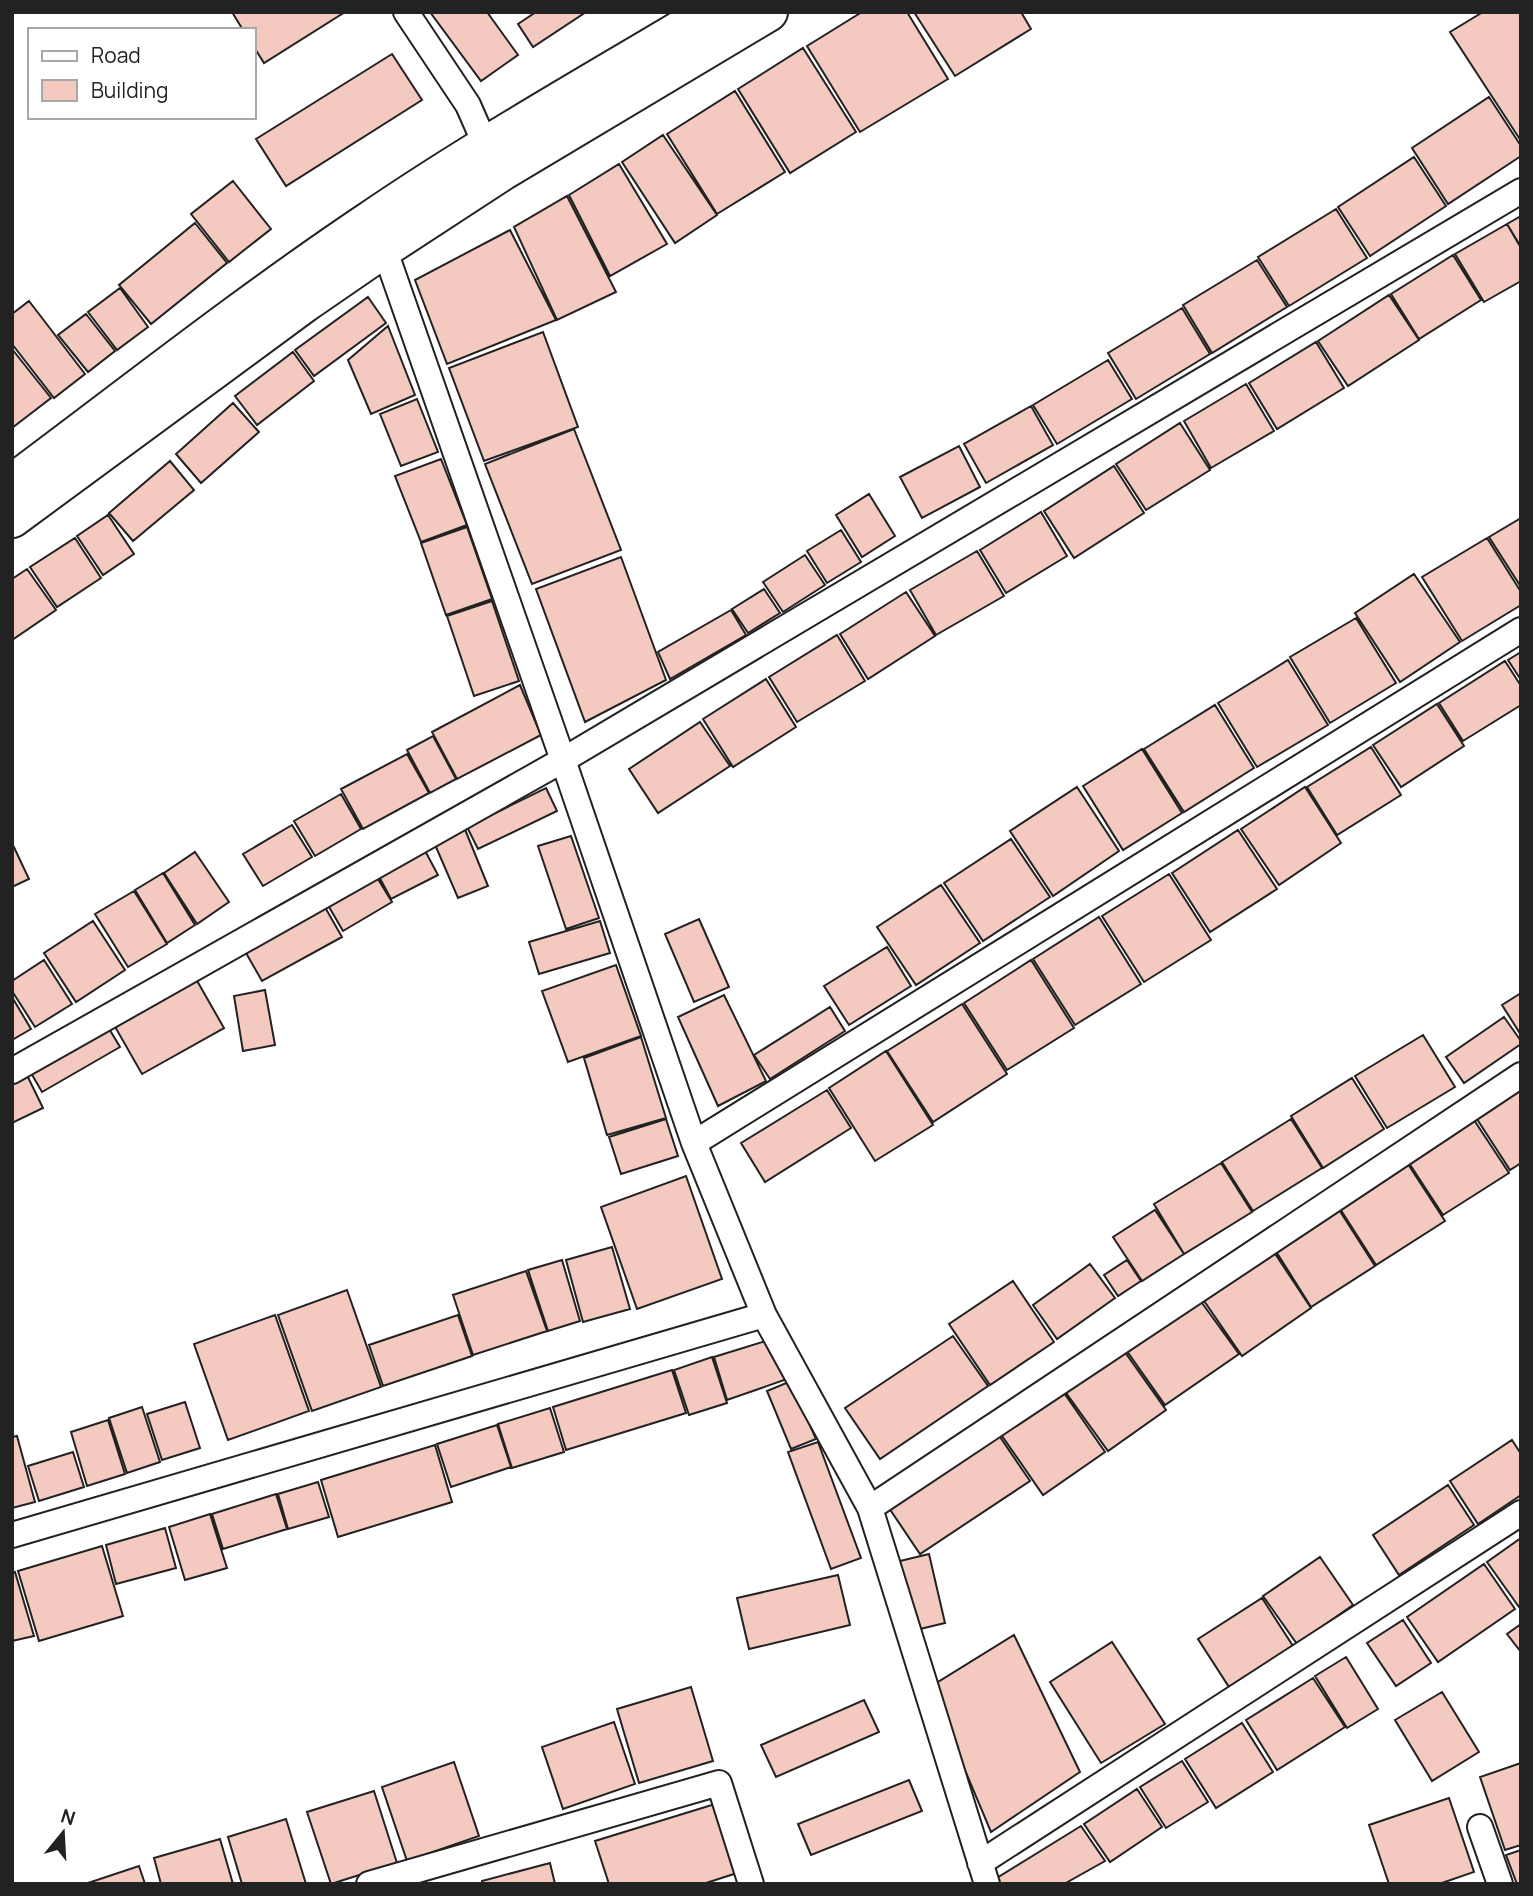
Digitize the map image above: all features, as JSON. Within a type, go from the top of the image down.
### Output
[{"type":"main road","points":[[12,484],[368,222],[486,146],[711,12]]},
{"type":"main road","points":[[12,518],[304,303],[384,248],[502,172],[768,12]]},
{"type":"street","points":[[406,12],[468,105],[486,146]]},
{"type":"street","points":[[12,1071],[564,761],[1521,191]]},
{"type":"street","points":[[384,248],[564,761],[694,1143],[764,1315],[870,1508],[984,1873],[1521,1513]]},
{"type":"street","points":[[694,1143],[1521,630]]},
{"type":"street","points":[[870,1508],[1521,1075]]},
{"type":"street","points":[[12,1535],[764,1315]]},
{"type":"street","points":[[369,1884],[435,1874],[719,1783],[751,1884]]},
{"type":"street","points":[[1480,1827],[1500,1884]]},
{"type":"building","points":[[232,12],[345,12],[264,63],[256,50],[256,28],[242,28]]},
{"type":"building","points":[[430,12],[487,12],[518,55],[481,81]]},
{"type":"building","points":[[536,12],[586,12],[533,47],[518,24]]},
{"type":"building","points":[[862,12],[907,12],[948,79],[860,132],[807,46]]},
{"type":"building","points":[[914,12],[1021,12],[1031,29],[955,76]]},
{"type":"building","points":[[1483,12],[1521,12],[1521,141],[1450,32]]},
{"type":"building","points":[[803,48],[856,132],[790,173],[738,89]]},
{"type":"building","points":[[392,54],[422,100],[286,186],[256,139]]},
{"type":"building","points":[[735,91],[785,172],[717,214],[667,134]]},
{"type":"building","points":[[1489,97],[1521,146],[1521,156],[1448,204],[1412,148]]},
{"type":"building","points":[[663,135],[717,215],[675,243],[622,162]]},
{"type":"building","points":[[1414,157],[1446,206],[1370,256],[1338,207]]},
{"type":"building","points":[[619,164],[667,244],[610,276],[569,195]]},
{"type":"building","points":[[233,181],[271,229],[229,262],[191,214]]},
{"type":"building","points":[[567,196],[616,292],[557,320],[514,227]]},
{"type":"building","points":[[1336,209],[1367,258],[1289,306],[1258,257]]},
{"type":"building","points":[[1521,216],[1521,247],[1507,224]]},
{"type":"building","points":[[195,223],[227,263],[151,324],[119,285]]},
{"type":"building","points":[[1507,224],[1521,248],[1521,281],[1484,302],[1455,254]]},
{"type":"building","points":[[510,230],[556,320],[447,364],[415,280]]},
{"type":"building","points":[[1453,255],[1481,300],[1419,339],[1391,294]]},
{"type":"building","points":[[1257,260],[1287,307],[1212,353],[1183,305]]},
{"type":"building","points":[[120,288],[148,327],[117,350],[88,312]]},
{"type":"building","points":[[1389,295],[1419,340],[1348,386],[1318,341]]},
{"type":"building","points":[[368,297],[386,323],[314,376],[295,350]]},
{"type":"building","points":[[29,301],[85,374],[54,398],[12,344],[12,314]]},
{"type":"building","points":[[1182,308],[1210,354],[1136,399],[1108,353]]},
{"type":"building","points":[[86,314],[115,351],[88,372],[58,335]]},
{"type":"building","points":[[388,326],[415,395],[371,414],[348,360]]},
{"type":"building","points":[[543,332],[578,427],[484,461],[449,368]]},
{"type":"building","points":[[1316,342],[1344,388],[1277,429],[1249,383]]},
{"type":"building","points":[[12,349],[51,398],[12,428]]},
{"type":"building","points":[[293,352],[314,381],[257,425],[235,396]]},
{"type":"building","points":[[1108,360],[1132,399],[1057,444],[1033,405]]},
{"type":"building","points":[[1246,384],[1274,431],[1211,468],[1184,421]]},
{"type":"building","points":[[417,399],[438,452],[401,466],[380,414]]},
{"type":"building","points":[[233,403],[259,432],[201,483],[176,454]]},
{"type":"building","points":[[1031,406],[1053,445],[986,483],[964,444]]},
{"type":"building","points":[[1180,423],[1210,470],[1146,510],[1116,464]]},
{"type":"building","points":[[574,429],[621,550],[532,584],[485,464]]},
{"type":"building","points":[[959,446],[980,487],[922,518],[900,477]]},
{"type":"building","points":[[441,459],[467,525],[421,542],[395,476]]},
{"type":"building","points":[[170,461],[194,490],[133,541],[109,513]]},
{"type":"building","points":[[1114,466],[1144,513],[1074,558],[1044,511]]},
{"type":"building","points":[[869,494],[895,536],[862,557],[836,515]]},
{"type":"building","points":[[1041,512],[1067,556],[1006,593],[980,550]]},
{"type":"building","points":[[108,515],[134,554],[103,575],[77,536]]},
{"type":"building","points":[[1521,518],[1521,587],[1489,537]]},
{"type":"building","points":[[467,527],[492,599],[446,615],[421,543]]},
{"type":"building","points":[[841,530],[861,562],[827,583],[807,551]]},
{"type":"building","points":[[75,538],[101,578],[57,607],[30,567]]},
{"type":"building","points":[[1487,538],[1521,592],[1521,605],[1462,641],[1422,577]]},
{"type":"building","points":[[977,551],[1004,596],[936,635],[910,590]]},
{"type":"building","points":[[805,555],[825,585],[783,612],[763,582]]},
{"type":"building","points":[[621,557],[666,680],[585,722],[536,589]]},
{"type":"building","points":[[27,569],[56,610],[12,640],[12,579]]},
{"type":"building","points":[[1414,574],[1460,642],[1400,682],[1355,613]]},
{"type":"building","points":[[764,589],[780,613],[748,633],[732,609]]},
{"type":"building","points":[[906,592],[935,636],[868,679],[840,634]]},
{"type":"building","points":[[492,601],[519,681],[474,696],[447,616]]},
{"type":"building","points":[[731,610],[746,635],[670,679],[658,652]]},
{"type":"building","points":[[1356,618],[1396,683],[1330,723],[1290,657]]},
{"type":"building","points":[[837,635],[865,681],[797,722],[769,677]]},
{"type":"building","points":[[1521,652],[1521,680],[1508,660]]},
{"type":"building","points":[[1288,660],[1328,725],[1257,767],[1218,703]]},
{"type":"building","points":[[1505,661],[1521,686],[1521,705],[1463,741],[1439,703]]},
{"type":"building","points":[[766,679],[796,727],[733,767],[703,719]]},
{"type":"building","points":[[520,685],[541,735],[457,779],[432,732]]},
{"type":"building","points":[[1437,704],[1464,746],[1401,787],[1373,745]]},
{"type":"building","points":[[1215,705],[1254,768],[1184,812],[1144,749]]},
{"type":"building","points":[[700,722],[730,766],[658,813],[629,769]]},
{"type":"building","points":[[433,736],[456,779],[430,793],[407,750]]},
{"type":"building","points":[[1371,747],[1401,795],[1337,835],[1307,787]]},
{"type":"building","points":[[1142,749],[1182,813],[1123,850],[1083,786]]},
{"type":"building","points":[[407,754],[429,793],[363,829],[341,789]]},
{"type":"building","points":[[1077,787],[1119,851],[1053,896],[1010,831]]},
{"type":"building","points":[[1305,787],[1341,843],[1279,885],[1241,829]]},
{"type":"building","points":[[546,788],[557,811],[478,849],[467,827]]},
{"type":"building","points":[[341,794],[361,829],[315,856],[294,821]]},
{"type":"building","points":[[292,825],[312,857],[263,886],[243,854]]},
{"type":"building","points":[[464,827],[488,886],[458,898],[433,840]]},
{"type":"building","points":[[1238,830],[1277,889],[1210,932],[1172,873]]},
{"type":"building","points":[[571,836],[599,918],[566,929],[538,846]]},
{"type":"building","points":[[1011,839],[1050,897],[983,941],[944,883]]},
{"type":"building","points":[[12,843],[29,879],[12,887]]},
{"type":"building","points":[[422,845],[438,875],[391,899],[375,869]]},
{"type":"building","points":[[195,852],[229,902],[197,924],[164,873]]},
{"type":"building","points":[[373,871],[392,902],[343,931],[325,900]]},
{"type":"building","points":[[163,873],[195,925],[167,943],[135,890]]},
{"type":"building","points":[[1169,874],[1211,940],[1144,982],[1102,916]]},
{"type":"building","points":[[941,885],[980,943],[916,985],[877,927]]},
{"type":"building","points":[[134,891],[167,944],[128,967],[95,914]]},
{"type":"building","points":[[322,902],[342,937],[262,981],[242,946]]},
{"type":"building","points":[[1099,917],[1141,984],[1075,1025],[1033,959]]},
{"type":"building","points":[[699,919],[729,987],[694,1002],[665,934]]},
{"type":"building","points":[[93,921],[125,970],[76,1002],[44,953]]},
{"type":"building","points":[[600,921],[610,953],[539,974],[529,942]]},
{"type":"building","points":[[887,947],[911,986],[849,1025],[824,986]]},
{"type":"building","points":[[44,960],[72,1004],[35,1027],[12,991],[12,981]]},
{"type":"building","points":[[1031,960],[1074,1028],[1007,1070],[964,1003]]},
{"type":"building","points":[[616,965],[641,1036],[568,1062],[542,991]]},
{"type":"building","points":[[192,972],[224,1028],[142,1074],[110,1018]]},
{"type":"building","points":[[265,990],[275,1045],[243,1051],[234,996]]},
{"type":"building","points":[[1521,993],[1521,1035],[1502,1005]]},
{"type":"building","points":[[724,995],[766,1081],[718,1106],[678,1017]]},
{"type":"building","points":[[12,997],[31,1029],[12,1040]]},
{"type":"building","points":[[962,1004],[1007,1074],[933,1122],[887,1051]]},
{"type":"building","points":[[830,1007],[845,1031],[770,1079],[754,1055]]},
{"type":"building","points":[[1504,1017],[1521,1044],[1464,1083],[1446,1057]]},
{"type":"building","points":[[105,1022],[120,1047],[42,1092],[27,1066]]},
{"type":"building","points":[[1423,1035],[1455,1087],[1387,1128],[1355,1076]]},
{"type":"building","points":[[641,1037],[666,1118],[607,1135],[584,1058]]},
{"type":"building","points":[[886,1051],[933,1125],[875,1161],[829,1088]]},
{"type":"building","points":[[24,1069],[43,1108],[12,1123],[12,1075]]},
{"type":"building","points":[[1352,1078],[1384,1129],[1323,1168],[1291,1116]]},
{"type":"building","points":[[1521,1086],[1521,1163],[1510,1170],[1475,1116]]},
{"type":"building","points":[[827,1090],[851,1128],[765,1182],[741,1143]]},
{"type":"building","points":[[1472,1117],[1509,1173],[1443,1215],[1407,1160]]},
{"type":"building","points":[[666,1119],[678,1156],[621,1174],[609,1137]]},
{"type":"building","points":[[1291,1119],[1322,1168],[1253,1211],[1222,1162]]},
{"type":"building","points":[[1406,1161],[1445,1221],[1376,1265],[1337,1204]]},
{"type":"building","points":[[1221,1163],[1252,1212],[1184,1254],[1154,1204]]},
{"type":"building","points":[[686,1176],[722,1279],[637,1309],[601,1207]]},
{"type":"building","points":[[1336,1205],[1375,1266],[1311,1307],[1272,1245]]},
{"type":"building","points":[[1155,1210],[1184,1254],[1142,1281],[1113,1237]]},
{"type":"building","points":[[1270,1246],[1311,1308],[1242,1356],[1200,1295]]},
{"type":"building","points":[[612,1247],[630,1309],[583,1322],[566,1260]]},
{"type":"building","points":[[562,1260],[580,1321],[548,1331],[528,1270]]},
{"type":"building","points":[[1127,1260],[1141,1281],[1118,1296],[1104,1275]]},
{"type":"building","points":[[1090,1264],[1115,1298],[1057,1339],[1033,1305]]},
{"type":"building","points":[[526,1271],[547,1331],[473,1355],[453,1295]]},
{"type":"building","points":[[1013,1281],[1054,1342],[990,1385],[949,1324]]},
{"type":"building","points":[[347,1290],[381,1387],[312,1411],[278,1315]]},
{"type":"building","points":[[1197,1296],[1239,1354],[1165,1405],[1124,1347]]},
{"type":"building","points":[[275,1315],[309,1411],[228,1440],[194,1344]]},
{"type":"building","points":[[458,1315],[472,1356],[383,1386],[369,1345]]},
{"type":"building","points":[[953,1336],[988,1386],[880,1459],[845,1408]]},
{"type":"building","points":[[772,1339],[790,1378],[727,1400],[714,1357]]},
{"type":"building","points":[[1122,1348],[1166,1410],[1108,1451],[1064,1390]]},
{"type":"building","points":[[712,1357],[727,1403],[689,1415],[674,1370]]},
{"type":"building","points":[[672,1370],[686,1413],[566,1450],[553,1407]]},
{"type":"building","points":[[791,1381],[816,1439],[791,1449],[767,1391]]},
{"type":"building","points":[[1062,1390],[1105,1452],[1043,1495],[1000,1433]]},
{"type":"building","points":[[185,1402],[200,1448],[162,1460],[147,1414]]},
{"type":"building","points":[[142,1407],[160,1462],[127,1473],[109,1418]]},
{"type":"building","points":[[550,1408],[564,1452],[512,1468],[498,1424]]},
{"type":"building","points":[[108,1420],[125,1474],[87,1486],[71,1432]]},
{"type":"building","points":[[497,1425],[511,1467],[451,1487],[437,1444]]},
{"type":"building","points":[[998,1434],[1030,1481],[920,1554],[889,1508]]},
{"type":"building","points":[[17,1436],[35,1502],[12,1508],[12,1437]]},
{"type":"building","points":[[1512,1440],[1521,1454],[1521,1495],[1478,1524],[1450,1481]]},
{"type":"building","points":[[818,1442],[861,1558],[831,1569],[788,1452]]},
{"type":"building","points":[[435,1445],[452,1502],[338,1537],[321,1480]]},
{"type":"building","points":[[73,1452],[84,1487],[39,1501],[28,1466]]},
{"type":"building","points":[[318,1482],[329,1517],[288,1529],[278,1494]]},
{"type":"building","points":[[1448,1485],[1474,1525],[1399,1575],[1373,1535]]},
{"type":"building","points":[[276,1494],[287,1529],[223,1549],[212,1514]]},
{"type":"building","points":[[210,1514],[227,1568],[185,1580],[169,1527]]},
{"type":"building","points":[[165,1528],[176,1568],[116,1584],[106,1545]]},
{"type":"building","points":[[1521,1538],[1521,1606],[1519,1607],[1487,1562]]},
{"type":"building","points":[[102,1546],[123,1616],[39,1641],[18,1571]]},
{"type":"building","points":[[929,1554],[945,1623],[916,1630],[900,1561]]},
{"type":"building","points":[[1320,1557],[1353,1605],[1297,1644],[1263,1596]]},
{"type":"building","points":[[1484,1564],[1515,1609],[1438,1662],[1407,1617]]},
{"type":"building","points":[[15,1572],[34,1636],[12,1641],[12,1573]]},
{"type":"building","points":[[838,1575],[850,1625],[749,1649],[737,1598]]},
{"type":"building","points":[[1262,1598],[1293,1646],[1229,1687],[1198,1639]]},
{"type":"building","points":[[1403,1620],[1431,1663],[1396,1686],[1367,1643]]},
{"type":"building","points":[[1521,1624],[1521,1652],[1507,1634]]},
{"type":"building","points":[[1014,1635],[1080,1772],[991,1832],[930,1687]]},
{"type":"building","points":[[1112,1642],[1165,1724],[1101,1763],[1050,1682]]},
{"type":"building","points":[[1346,1657],[1378,1709],[1347,1728],[1315,1676]]},
{"type":"building","points":[[1313,1678],[1345,1727],[1277,1770],[1246,1720]]},
{"type":"building","points":[[691,1687],[713,1761],[639,1783],[617,1709]]},
{"type":"building","points":[[1442,1692],[1479,1752],[1432,1781],[1395,1720]]},
{"type":"building","points":[[864,1700],[879,1732],[776,1777],[761,1745]]},
{"type":"building","points":[[614,1722],[635,1784],[563,1809],[542,1747]]},
{"type":"building","points":[[1242,1723],[1273,1772],[1216,1808],[1185,1759]]},
{"type":"building","points":[[1182,1761],[1208,1802],[1166,1828],[1140,1787]]},
{"type":"building","points":[[454,1762],[479,1836],[407,1861],[382,1787]]},
{"type":"building","points":[[1521,1763],[1521,1845],[1505,1850],[1480,1777]]},
{"type":"building","points":[[909,1780],[922,1811],[811,1855],[798,1824]]},
{"type":"building","points":[[1137,1789],[1162,1827],[1110,1862],[1084,1824]]},
{"type":"building","points":[[374,1791],[397,1863],[331,1884],[307,1812]]},
{"type":"building","points":[[1449,1798],[1474,1872],[1439,1884],[1389,1884],[1369,1825]]},
{"type":"building","points":[[715,1804],[737,1873],[703,1884],[609,1884],[595,1841]]},
{"type":"building","points":[[286,1819],[306,1884],[242,1884],[228,1837]]},
{"type":"building","points":[[1081,1826],[1105,1861],[1064,1884],[993,1884],[992,1881]]},
{"type":"building","points":[[220,1839],[233,1884],[161,1884],[154,1858]]},
{"type":"building","points":[[1521,1850],[1521,1884],[1517,1884],[1506,1855]]},
{"type":"building","points":[[550,1863],[555,1884],[482,1884],[482,1881]]},
{"type":"building","points":[[139,1866],[145,1884],[85,1884]]}]
